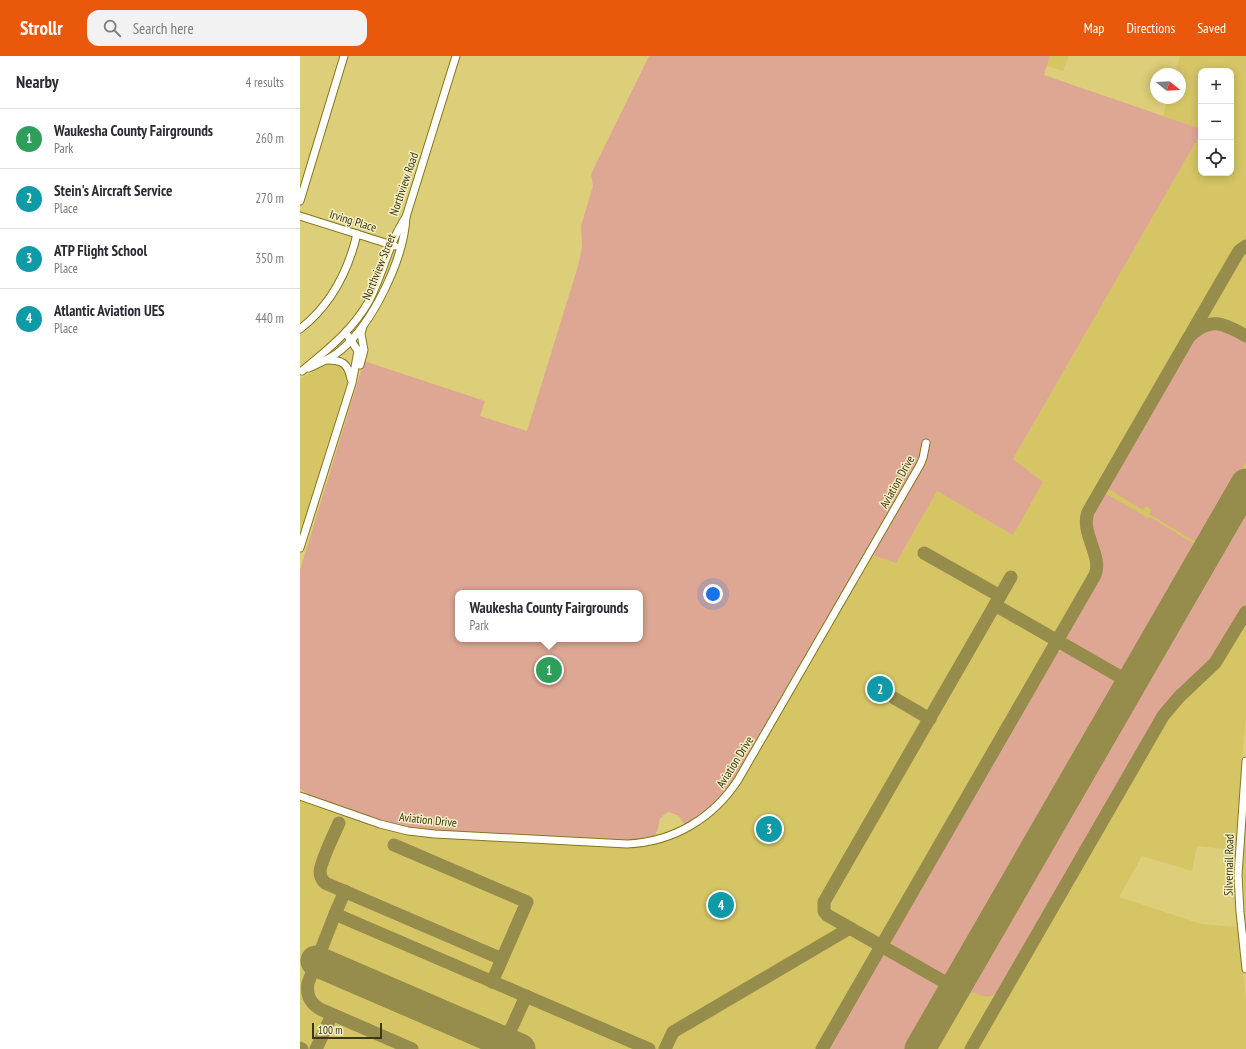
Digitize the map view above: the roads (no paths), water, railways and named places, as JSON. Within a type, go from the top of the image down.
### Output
[{"type":"street","points":[[300,201],[344,56]]},
{"type":"street","name":"Northview Road","points":[[301,371],[346,333],[369,300],[398,229],[406,217],[456,56]]},
{"type":"street","name":"Irving Place","points":[[300,216],[400,247]]},
{"type":"street","name":"Northview Street","points":[[301,371],[327,360],[339,352],[364,324],[383,292],[406,230],[406,217]]},
{"type":"street","points":[[300,329],[320,311],[337,288],[350,259],[357,234]]},
{"type":"street","points":[[352,383],[357,373],[364,347],[361,334],[364,324]]},
{"type":"street","points":[[346,333],[360,345],[362,356]]},
{"type":"street","points":[[300,548],[352,383],[358,351],[352,339]]},
{"type":"street","points":[[327,360],[338,361],[344,364],[349,369],[352,383]]},
{"type":"street","name":"Aviation Drive","points":[[300,794],[310,800],[380,824],[435,834],[627,844],[640,843],[660,838],[688,828],[710,813],[727,796],[738,780],[920,465],[926,443]]},
{"type":"street","name":"Silvernail Road","points":[[1246,761],[1238,880],[1246,969]]},
{"type":"place","name":"Waukesha County Fairgrounds","points":[[549,670]]},
{"type":"place","name":"Stein's Aircraft Service","points":[[880,689]]},
{"type":"place","name":"ATP Flight School","points":[[769,829]]},
{"type":"place","name":"Atlantic Aviation UES","points":[[721,905]]}]
